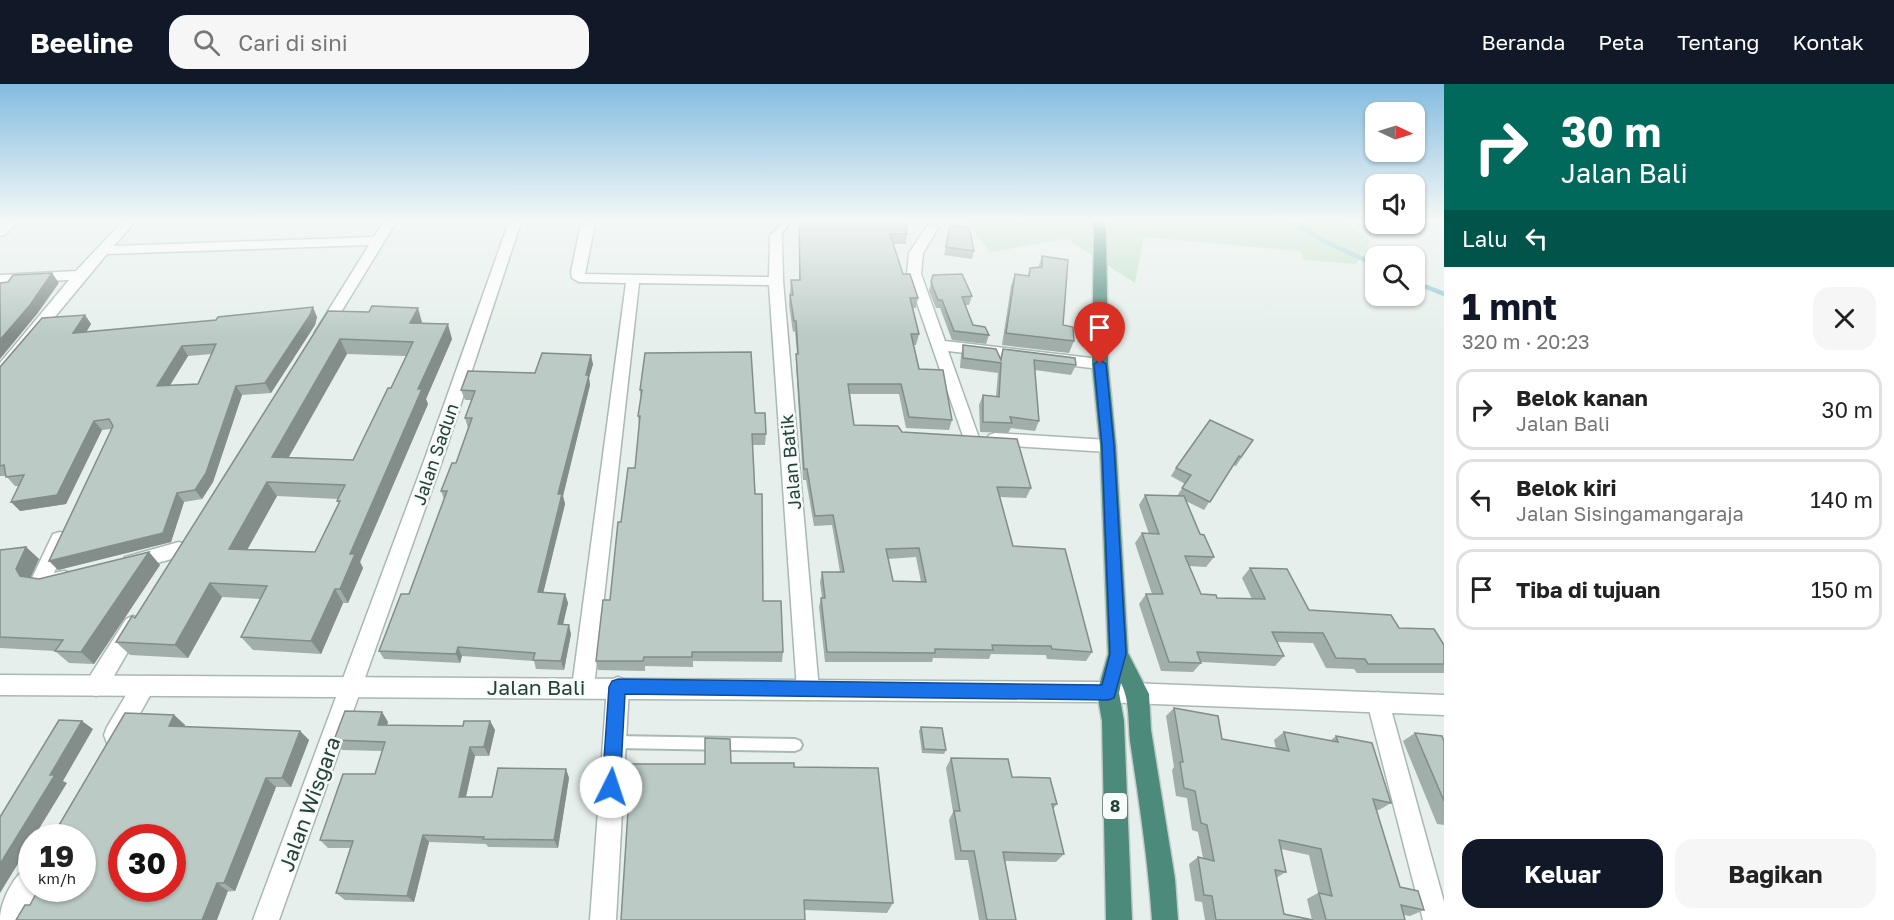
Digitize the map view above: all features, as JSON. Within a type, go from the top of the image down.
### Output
[{"type":"highway","name":"8","points":[[1100,258],[1100,364],[1108,446],[1118,654],[1108,693],[1113,721],[1119,920]]},
{"type":"highway","name":"8","points":[[1118,654],[1138,694],[1140,730],[1162,879],[1165,920]]},
{"type":"street","points":[[0,373],[95,258]]},
{"type":"street","points":[[312,347],[368,258]]},
{"type":"street","name":"Jalan Sadun","points":[[352,688],[503,258]]},
{"type":"street","points":[[581,258],[579,278],[776,281]]},
{"type":"street","name":"Jalan Batik","points":[[779,258],[776,281],[808,690]]},
{"type":"street","points":[[916,258],[914,274],[971,438]]},
{"type":"street","points":[[0,279],[80,275]]},
{"type":"street","points":[[583,687],[633,279]]},
{"type":"street","points":[[938,345],[1100,364]]},
{"type":"street","points":[[950,437],[1108,446]]},
{"type":"street","points":[[70,518],[41,579],[53,581],[76,576]]},
{"type":"street","points":[[111,567],[183,546],[167,570]]},
{"type":"street","points":[[96,686],[144,608]]},
{"type":"street","name":"Jalan Bali","points":[[0,685],[352,688],[618,687],[1108,693],[1444,705]]},
{"type":"street","points":[[102,757],[143,687]]},
{"type":"street","points":[[603,920],[618,687]]},
{"type":"street","name":"Jalan Wisgara","points":[[266,920],[352,688]]},
{"type":"street","points":[[1378,702],[1437,920]]},
{"type":"street","points":[[7,920],[18,902]]},
{"type":"lane","points":[[614,742],[795,745]]},
{"type":"green space","points":[[1096,258],[1140,258],[1135,283]]},
{"type":"green space","points":[[1303,258],[1360,258],[1356,264],[1304,260]]},
{"type":"building","points":[[800,258],[898,258],[903,274],[910,274],[918,298],[910,298],[919,334],[911,334],[919,369],[943,370],[952,420],[909,417],[901,384],[848,384],[854,425],[898,426],[902,432],[1017,439],[1031,488],[997,487],[1013,546],[1065,549],[1092,652],[1052,649],[1051,646],[992,645],[993,650],[935,649],[935,653],[827,652],[821,598],[825,598],[822,572],[844,572],[833,515],[815,516],[807,469],[804,469],[796,321],[794,321],[790,295],[793,295],[791,280],[800,280]],"holes":[[[919,548],[926,582],[893,581],[886,549]]]},
{"type":"building","points":[[1042,258],[1068,260],[1063,325],[1073,327],[1074,341],[1006,333],[1015,274],[1029,276],[1030,268],[1042,267]]},
{"type":"building","points":[[52,273],[30,305],[0,340],[0,283],[8,282],[13,275]]},
{"type":"building","points":[[962,274],[972,296],[962,297],[973,325],[985,327],[989,335],[954,331],[942,300],[938,300],[931,282],[933,275]]},
{"type":"building","points":[[372,306],[418,308],[410,323],[448,324],[418,389],[422,389],[350,554],[355,554],[340,589],[335,589],[311,641],[241,637],[267,586],[210,583],[175,645],[116,642],[132,616],[135,618],[328,311],[369,312]],"holes":[[[340,339],[413,342],[353,460],[272,457]],[[267,482],[345,485],[337,501],[340,501],[315,552],[229,549]]]},
{"type":"building","points":[[313,307],[265,383],[236,386],[206,473],[195,490],[177,493],[163,533],[49,561],[113,426],[109,419],[94,421],[57,495],[11,502],[24,475],[6,477],[4,465],[0,466],[0,367],[42,318],[85,315],[73,333],[216,320],[218,317]],"holes":[[[216,344],[198,384],[157,386],[182,346]]]},
{"type":"building","points":[[963,345],[996,349],[1001,360],[1003,349],[1075,358],[1076,365],[1034,360],[1039,421],[1010,417],[1012,423],[983,422],[983,395],[999,397],[1001,363],[963,358]]},
{"type":"building","points":[[751,352],[755,413],[765,413],[766,434],[752,434],[755,494],[762,494],[763,601],[781,601],[783,652],[692,652],[692,657],[644,657],[643,661],[596,661],[603,600],[610,600],[618,522],[621,522],[628,468],[635,468],[645,353]]},
{"type":"building","points":[[542,353],[591,355],[586,375],[589,375],[558,494],[562,494],[538,592],[565,594],[558,624],[569,625],[561,661],[533,660],[535,653],[458,647],[456,654],[379,651],[401,594],[409,594],[447,491],[441,491],[452,463],[456,463],[472,418],[465,418],[475,391],[461,390],[468,371],[535,373]]},
{"type":"building","points":[[1210,420],[1253,440],[1241,457],[1239,456],[1210,502],[1182,488],[1191,475],[1176,468]]},
{"type":"building","points":[[1145,495],[1184,496],[1200,534],[1204,535],[1214,557],[1185,556],[1201,594],[1216,595],[1217,598],[1265,599],[1250,568],[1287,569],[1309,610],[1391,615],[1399,628],[1434,629],[1444,645],[1444,664],[1368,664],[1365,659],[1336,658],[1323,633],[1272,632],[1284,656],[1197,652],[1201,663],[1169,662],[1146,594],[1163,594],[1142,533],[1159,534]]},
{"type":"building","points":[[26,547],[16,569],[20,576],[39,579],[149,552],[81,652],[55,651],[63,640],[0,637],[0,550]]},
{"type":"building","points":[[1174,708],[1218,716],[1222,739],[1289,751],[1284,732],[1338,742],[1336,736],[1372,743],[1391,803],[1373,799],[1400,887],[1418,891],[1424,910],[1401,905],[1405,920],[1326,920],[1319,893],[1332,896],[1321,849],[1279,840],[1286,872],[1275,870],[1284,914],[1313,920],[1216,920],[1212,896],[1204,895],[1198,857],[1214,861],[1207,825],[1201,823],[1195,791],[1184,788],[1180,762],[1183,762]]},
{"type":"building","points":[[345,711],[382,712],[378,725],[463,726],[464,721],[490,721],[484,747],[470,747],[459,797],[492,797],[498,768],[566,769],[554,840],[423,835],[407,896],[336,893],[353,841],[320,840],[343,774],[375,774],[385,742],[334,740]]},
{"type":"building","points":[[125,713],[174,715],[169,726],[300,731],[282,778],[266,778],[224,883],[217,883],[202,920],[16,920],[25,905],[30,905],[32,902],[96,902],[96,824],[60,824]]},
{"type":"building","points":[[59,720],[82,721],[50,775],[55,775],[25,824],[18,824],[18,835],[0,864],[0,817]]},
{"type":"building","points":[[921,727],[942,728],[946,750],[924,749]]},
{"type":"building","points":[[1415,733],[1442,736],[1444,741],[1444,801]]},
{"type":"building","points":[[705,738],[730,739],[731,763],[794,763],[794,767],[878,768],[893,903],[804,900],[805,920],[621,920],[631,764],[705,764]]},
{"type":"building","points":[[951,758],[1008,759],[1012,777],[1050,778],[1057,804],[1052,804],[1064,854],[1003,852],[1016,920],[987,920],[974,851],[961,851],[954,811],[960,811]]},
{"type":"waterway","points":[[1361,258],[1365,260]]},
{"type":"waterway","points":[[1425,286],[1444,294]]},
{"type":"route","points":[[611,787],[618,687],[1108,693],[1118,654],[1108,446],[1100,364]]}]
